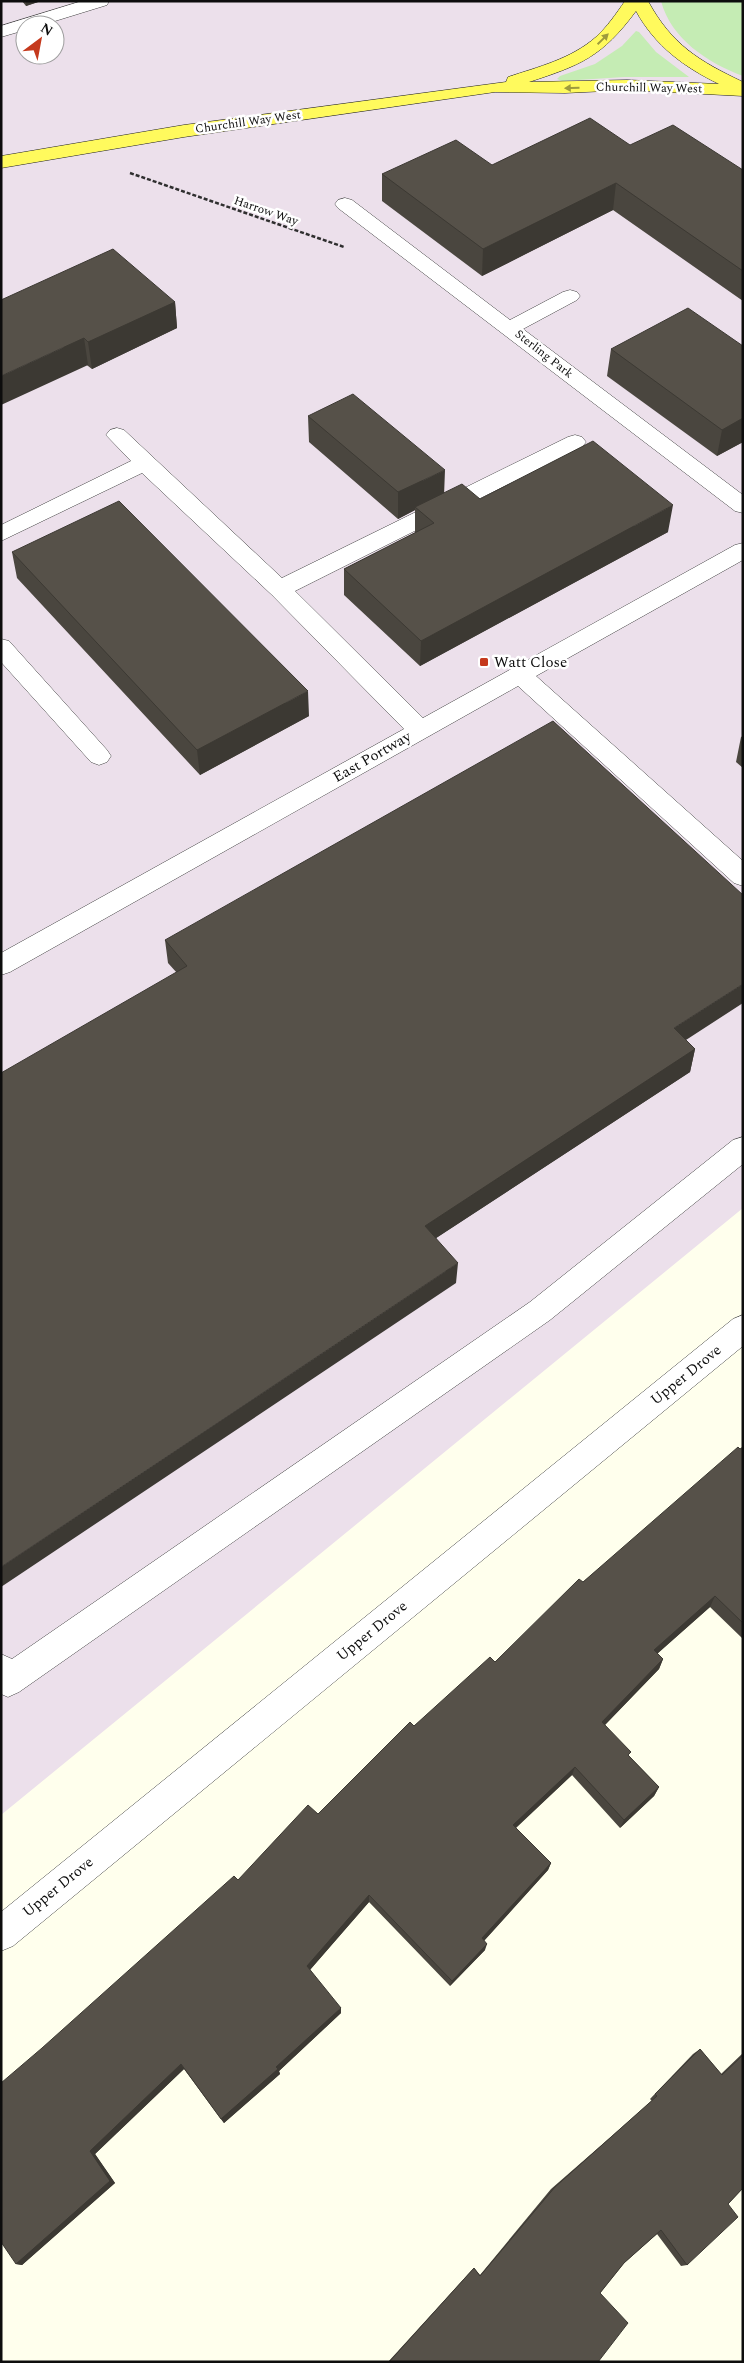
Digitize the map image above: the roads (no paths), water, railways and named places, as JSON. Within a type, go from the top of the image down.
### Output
[{"type":"main road","name":"Churchill Way West","points":[[495,87],[570,61],[591,50],[604,40],[634,1]]},
{"type":"main road","name":"Churchill Way West","points":[[639,1],[650,24],[678,54],[698,67],[743,90]]},
{"type":"main road","name":"Churchill Way West","points":[[1,162],[84,147],[495,87],[565,88],[627,85],[743,90]]},
{"type":"street","points":[[1,32],[101,1]]},
{"type":"street","name":"Sterling Park","points":[[345,204],[743,506]]},
{"type":"street","points":[[510,328],[570,296]]},
{"type":"street","points":[[117,435],[144,463],[280,589],[420,730]]},
{"type":"street","points":[[280,589],[575,442]]},
{"type":"street","points":[[1,534],[144,463]]},
{"type":"street","name":"East Portway","points":[[1,965],[110,906],[519,674],[743,550]]},
{"type":"street","points":[[1,647],[99,756]]},
{"type":"street","points":[[519,674],[743,876]]},
{"type":"street","points":[[1,1670],[8,1681],[540,1312],[743,1148]]},
{"type":"street","name":"Upper Drove","points":[[1,1934],[743,1328]]},
{"type":"place","name":"Watt Close","points":[[484,662]]}]
